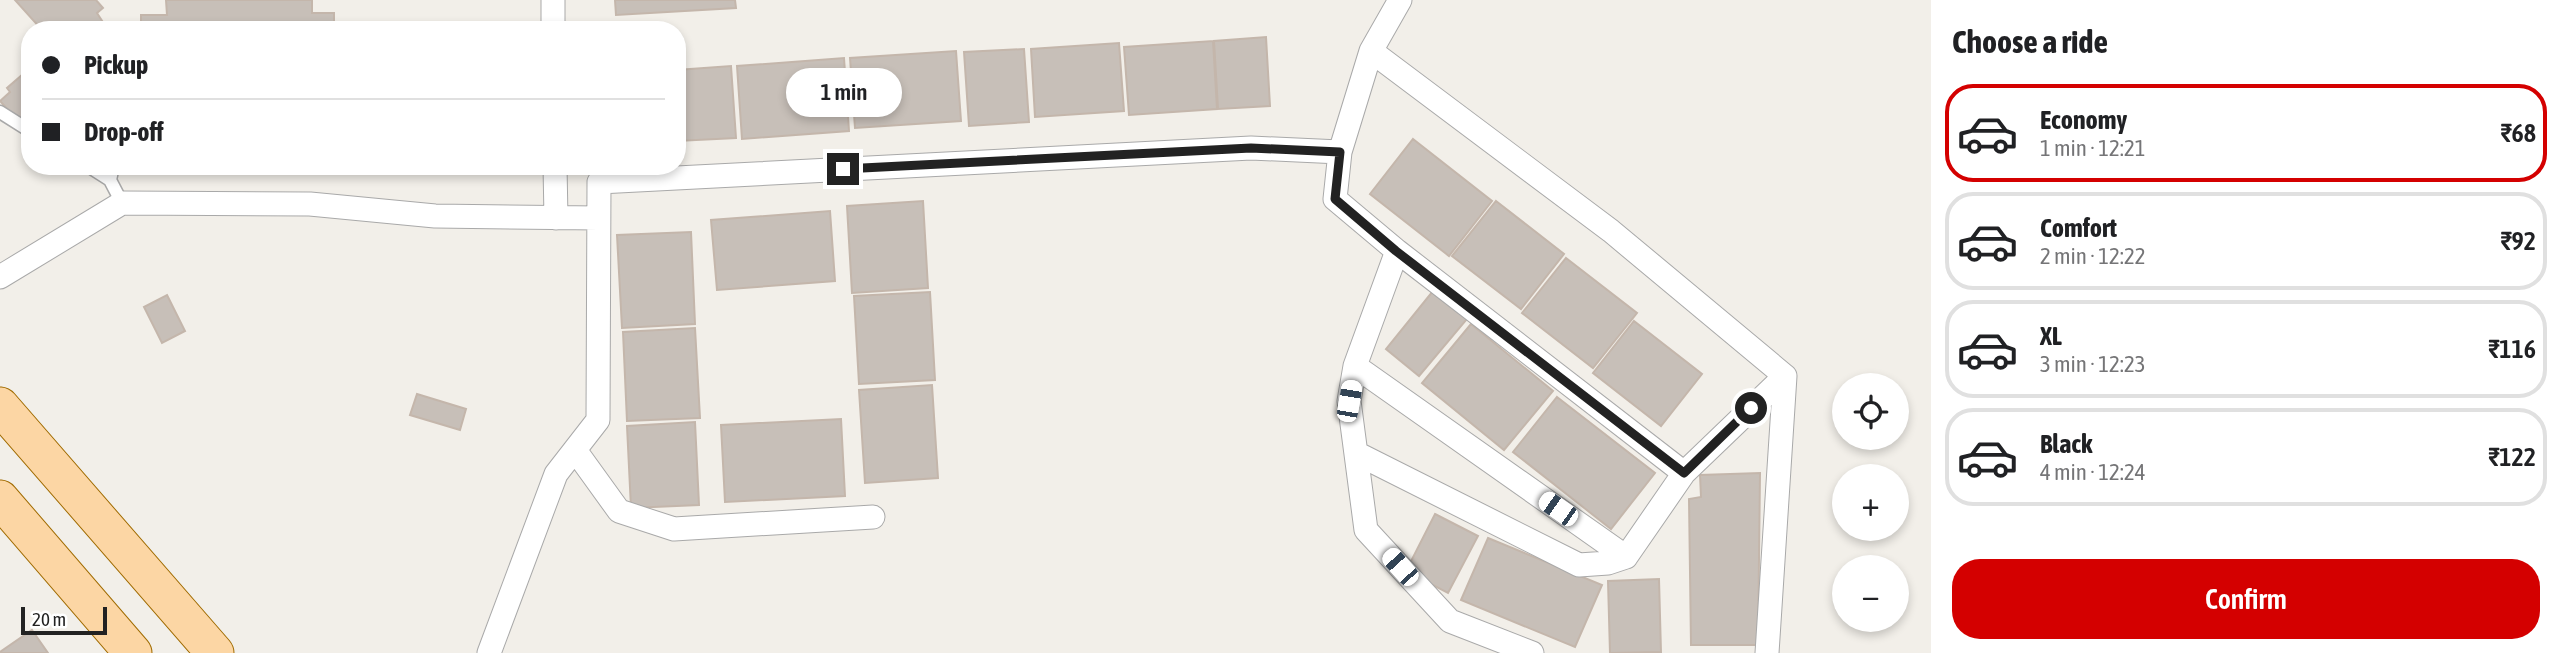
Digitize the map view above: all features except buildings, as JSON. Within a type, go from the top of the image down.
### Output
[{"type":"main road","points":[[0,406],[215,653]]},
{"type":"main road","points":[[0,499],[133,653]]},
{"type":"street","points":[[552,0],[553,21]]},
{"type":"street","points":[[1400,0],[1371,51],[1340,152],[1335,199],[1396,251],[1684,473]]},
{"type":"street","points":[[1371,51],[1611,231],[1785,376]]},
{"type":"street","points":[[489,653],[556,474],[598,420],[598,182],[1251,148],[1340,152]]},
{"type":"street","points":[[555,175],[556,218]]},
{"type":"street","points":[[0,277],[122,203],[310,204],[435,216],[598,218]]},
{"type":"street","points":[[1396,251],[1355,366],[1349,401],[1366,530],[1450,621],[1532,653]]},
{"type":"street","points":[[1355,366],[1626,557]]},
{"type":"street","points":[[1356,453],[1580,565],[1608,563],[1626,557],[1684,473],[1785,376]]},
{"type":"street","points":[[1767,653],[1785,376]]},
{"type":"street","points":[[575,450],[619,511],[674,529],[873,517]]},
{"type":"lane","points":[[0,113],[21,126]]},
{"type":"lane","points":[[112,175],[122,203]]},
{"type":"route","points":[[843,169],[1251,148],[1340,152],[1335,199],[1396,251],[1684,473],[1751,408]]}]
